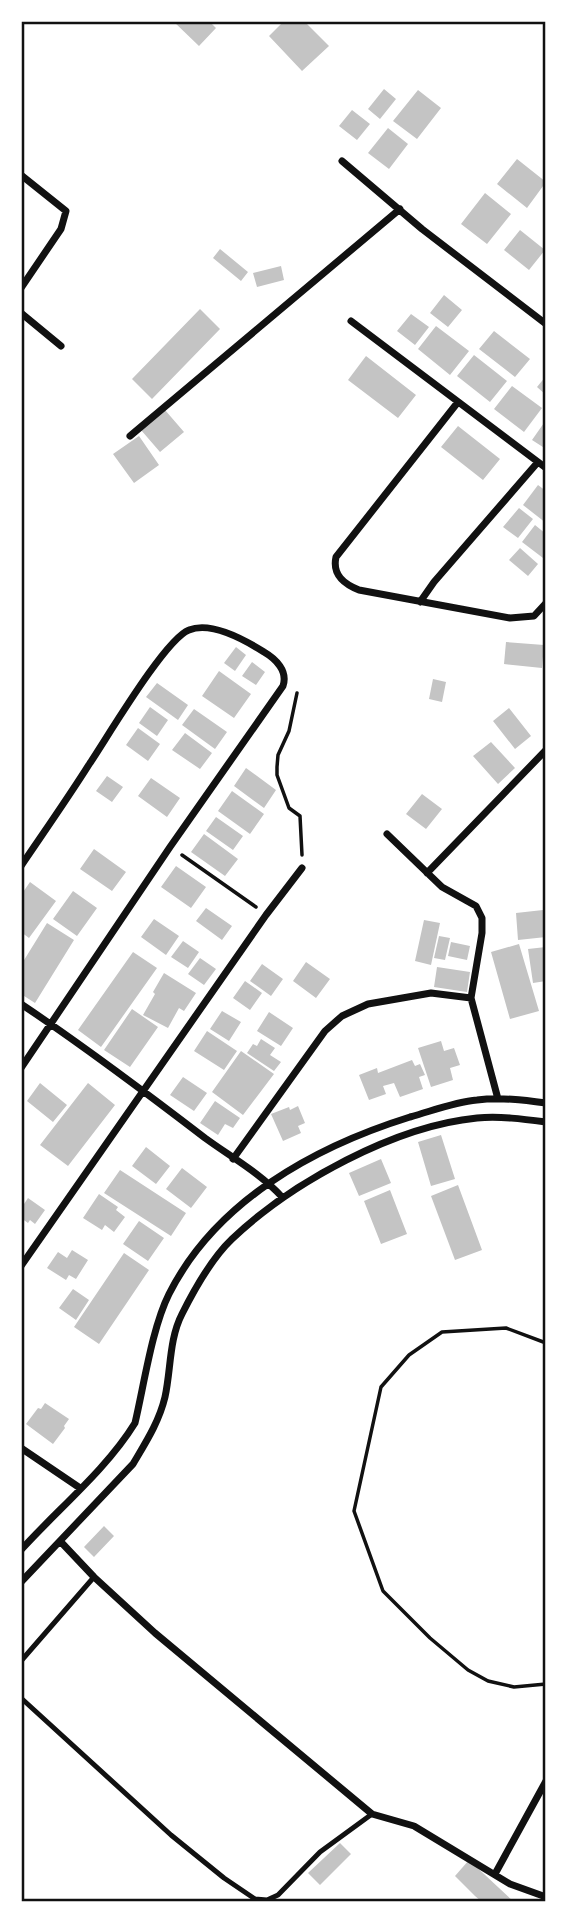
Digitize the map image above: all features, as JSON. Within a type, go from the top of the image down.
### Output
[{"type":"street","points":[[342,161],[422,229],[546,324]]},
{"type":"street","points":[[21,176],[66,211],[61,229],[21,288]]},
{"type":"street","points":[[130,436],[400,209]]},
{"type":"street","points":[[21,313],[61,346]]},
{"type":"street","points":[[351,321],[546,468]]},
{"type":"street","points":[[458,402],[336,557],[335,570],[346,584],[359,590],[510,618],[526,618],[542,613],[546,603]]},
{"type":"street","points":[[420,602],[434,582],[538,462]]},
{"type":"street","points":[[21,866],[144,681],[183,633],[200,627],[212,629],[248,643],[267,654],[281,667],[285,676],[283,686],[170,847],[21,1068]]},
{"type":"street","points":[[427,873],[546,750]]},
{"type":"street","points":[[387,834],[442,887],[480,911],[482,933],[471,998],[498,1099]]},
{"type":"street","points":[[21,1266],[142,1090],[302,868]]},
{"type":"street","points":[[233,1159],[325,1031],[342,1016],[368,1004],[431,993],[471,998]]},
{"type":"street","points":[[21,1004],[268,1182],[282,1197]]},
{"type":"street","points":[[21,1550],[80,1488],[135,1423],[153,1342],[167,1296],[181,1273],[222,1222],[268,1182],[346,1141],[388,1124],[447,1106],[498,1099],[546,1103]]},
{"type":"street","points":[[21,1581],[133,1464],[156,1426],[180,1317],[202,1278],[231,1240],[282,1197],[396,1138],[476,1118],[513,1117],[546,1122]]},
{"type":"street","points":[[21,1448],[80,1488]]},
{"type":"street","points":[[60,1541],[94,1577],[155,1633],[372,1814],[414,1826],[510,1884],[546,1897]]},
{"type":"street","points":[[495,1874],[546,1782]]},
{"type":"lane","points":[[21,1661],[94,1577]]},
{"type":"lane","points":[[21,1698],[171,1835],[255,1899],[267,1900],[278,1895],[320,1852],[372,1814]]},
{"type":"path","points":[[283,686],[297,688],[289,732],[278,755],[277,775],[289,808],[300,816],[302,868]]},
{"type":"path","points":[[170,847],[266,915]]},
{"type":"path","points":[[546,1343],[506,1328],[442,1332],[409,1355],[380,1387],[354,1511],[383,1591],[430,1638],[468,1670],[488,1681],[514,1686],[546,1684]]},
{"type":"building","points":[[173,21],[209,21],[216,28],[199,46]]},
{"type":"building","points":[[284,21],[304,21],[329,46],[302,71],[269,36]]},
{"type":"building","points":[[384,89],[396,99],[380,119],[368,109]]},
{"type":"building","points":[[418,90],[441,108],[417,139],[393,121]]},
{"type":"building","points":[[352,110],[370,124],[357,140],[339,126]]},
{"type":"building","points":[[388,128],[408,144],[389,169],[368,153]]},
{"type":"building","points":[[517,159],[546,182],[527,208],[497,184]]},
{"type":"building","points":[[485,193],[511,214],[487,244],[461,224]]},
{"type":"building","points":[[520,230],[545,250],[529,270],[504,250]]},
{"type":"building","points":[[220,249],[248,272],[241,281],[213,258]]},
{"type":"building","points":[[281,266],[284,280],[257,287],[253,273]]},
{"type":"building","points":[[444,295],[462,310],[448,327],[430,313]]},
{"type":"building","points":[[200,309],[220,329],[152,399],[132,379]]},
{"type":"building","points":[[411,314],[429,327],[415,345],[397,331]]},
{"type":"building","points":[[436,326],[469,351],[450,375],[418,349]]},
{"type":"building","points":[[494,331],[530,359],[515,377],[479,349]]},
{"type":"building","points":[[474,355],[507,381],[490,402],[457,376]]},
{"type":"building","points":[[366,356],[416,395],[398,418],[348,380]]},
{"type":"building","points":[[546,376],[546,395],[537,387]]},
{"type":"building","points":[[512,386],[542,408],[524,432],[494,409]]},
{"type":"building","points":[[165,410],[184,432],[160,452],[141,430]]},
{"type":"building","points":[[546,420],[546,449],[532,440]]},
{"type":"building","points":[[458,426],[500,459],[483,480],[441,447]]},
{"type":"building","points":[[139,436],[159,465],[134,483],[113,454]]},
{"type":"building","points":[[538,485],[546,491],[546,523],[523,505]]},
{"type":"building","points":[[519,508],[533,519],[518,538],[503,527]]},
{"type":"building","points":[[535,525],[546,534],[546,553],[543,558],[522,542]]},
{"type":"building","points":[[520,548],[538,564],[528,576],[509,560]]},
{"type":"building","points":[[506,642],[544,645],[542,668],[504,664]]},
{"type":"building","points":[[236,647],[246,655],[235,671],[224,663]]},
{"type":"building","points":[[252,662],[265,672],[256,685],[242,676]]},
{"type":"building","points":[[219,671],[251,694],[234,718],[202,696]]},
{"type":"building","points":[[433,679],[446,682],[442,702],[429,699]]},
{"type":"building","points":[[157,683],[188,705],[178,720],[146,697]]},
{"type":"building","points":[[150,707],[168,720],[157,736],[139,723]]},
{"type":"building","points":[[509,708],[531,736],[515,749],[493,721]]},
{"type":"building","points":[[194,709],[227,732],[215,749],[182,725]]},
{"type":"building","points":[[138,728],[160,744],[148,761],[126,745]]},
{"type":"building","points":[[185,733],[212,753],[200,769],[172,750]]},
{"type":"building","points":[[491,742],[515,768],[498,784],[473,756]]},
{"type":"building","points":[[246,768],[276,790],[264,808],[234,786]]},
{"type":"building","points":[[107,776],[123,787],[112,802],[96,791]]},
{"type":"building","points":[[151,778],[180,798],[167,817],[138,796]]},
{"type":"building","points":[[232,791],[264,814],[250,834],[218,811]]},
{"type":"building","points":[[422,794],[442,809],[426,829],[406,814]]},
{"type":"building","points":[[216,817],[243,836],[233,850],[206,831]]},
{"type":"building","points":[[204,834],[238,859],[225,876],[191,852]]},
{"type":"building","points":[[94,849],[126,872],[112,891],[80,869]]},
{"type":"building","points":[[176,866],[206,887],[191,908],[161,887]]},
{"type":"building","points":[[30,882],[56,901],[29,938],[21,932],[21,895]]},
{"type":"building","points":[[73,891],[97,908],[77,936],[53,919]]},
{"type":"building","points":[[206,908],[232,926],[222,940],[196,921]]},
{"type":"building","points":[[543,910],[546,937],[518,940],[516,913]]},
{"type":"building","points":[[154,919],[179,936],[166,955],[141,937]]},
{"type":"building","points":[[424,920],[440,923],[431,965],[415,961]]},
{"type":"building","points":[[47,923],[74,940],[35,1003],[21,994],[21,965]]},
{"type":"building","points":[[439,936],[450,938],[445,960],[434,958]]},
{"type":"building","points":[[183,941],[199,952],[188,968],[171,957]]},
{"type":"building","points":[[451,942],[470,946],[467,960],[448,956]]},
{"type":"building","points":[[519,944],[539,1011],[510,1019],[491,952]]},
{"type":"building","points":[[546,947],[546,981],[533,983],[528,949]]},
{"type":"building","points":[[133,952],[157,968],[101,1047],[78,1030]]},
{"type":"building","points":[[200,958],[216,969],[204,985],[188,974]]},
{"type":"building","points":[[306,962],[330,979],[316,998],[293,981]]},
{"type":"building","points":[[262,964],[283,979],[271,996],[250,981]]},
{"type":"building","points":[[437,967],[470,972],[467,992],[434,987]]},
{"type":"building","points":[[164,973],[196,993],[184,1011],[179,1008],[168,1028],[143,1015]]},
{"type":"building","points":[[245,981],[262,993],[250,1010],[233,998]]},
{"type":"building","points":[[132,1009],[158,1027],[130,1067],[104,1050]]},
{"type":"building","points":[[222,1011],[241,1022],[229,1041],[210,1029]]},
{"type":"building","points":[[269,1012],[293,1028],[281,1046],[257,1031]]},
{"type":"building","points":[[207,1031],[237,1051],[224,1070],[194,1051]]},
{"type":"building","points":[[261,1039],[275,1048],[270,1055],[281,1062],[274,1071],[247,1053],[253,1044],[257,1046]]},
{"type":"building","points":[[441,1041],[444,1051],[454,1048],[460,1065],[450,1068],[453,1080],[431,1087],[418,1048]]},
{"type":"building","points":[[241,1051],[274,1074],[243,1115],[212,1092]]},
{"type":"building","points":[[412,1060],[415,1066],[420,1064],[425,1075],[419,1077],[423,1089],[400,1097],[394,1083],[383,1086],[386,1094],[369,1100],[359,1075],[377,1068],[378,1073]]},
{"type":"building","points":[[183,1077],[207,1093],[194,1111],[170,1095]]},
{"type":"building","points":[[40,1083],[67,1105],[53,1122],[27,1101]]},
{"type":"building","points":[[88,1083],[115,1105],[68,1166],[40,1145]]},
{"type":"building","points":[[215,1101],[240,1118],[233,1128],[225,1124],[218,1135],[200,1123]]},
{"type":"building","points":[[298,1106],[305,1123],[298,1126],[301,1133],[283,1141],[271,1114]]},
{"type":"building","points":[[441,1135],[455,1179],[431,1186],[418,1142]]},
{"type":"building","points":[[146,1147],[170,1166],[156,1184],[132,1166]]},
{"type":"building","points":[[381,1159],[391,1183],[359,1196],[349,1173]]},
{"type":"building","points":[[182,1168],[207,1187],[191,1208],[166,1189]]},
{"type":"building","points":[[120,1170],[186,1213],[171,1236],[104,1193]]},
{"type":"building","points":[[458,1185],[482,1250],[455,1260],[431,1196]]},
{"type":"building","points":[[390,1190],[407,1234],[381,1244],[364,1201]]},
{"type":"building","points":[[99,1194],[118,1207],[116,1210],[125,1217],[114,1232],[105,1225],[102,1230],[83,1218]]},
{"type":"building","points":[[28,1198],[45,1210],[35,1224],[21,1218],[21,1202],[24,1204]]},
{"type":"building","points":[[139,1221],[164,1238],[148,1261],[123,1244]]},
{"type":"building","points":[[72,1250],[88,1260],[76,1279],[69,1275],[66,1280],[47,1268],[58,1252],[67,1258]]},
{"type":"building","points":[[124,1253],[149,1270],[99,1344],[74,1327]]},
{"type":"building","points":[[73,1289],[89,1300],[76,1320],[59,1308]]},
{"type":"building","points":[[45,1403],[69,1419],[53,1444],[26,1424]]},
{"type":"building","points":[[104,1526],[114,1536],[94,1557],[84,1547]]},
{"type":"building","points":[[340,1843],[351,1854],[320,1885],[308,1873]]},
{"type":"building","points":[[469,1860],[514,1902],[482,1902],[475,1896],[455,1876]]}]
